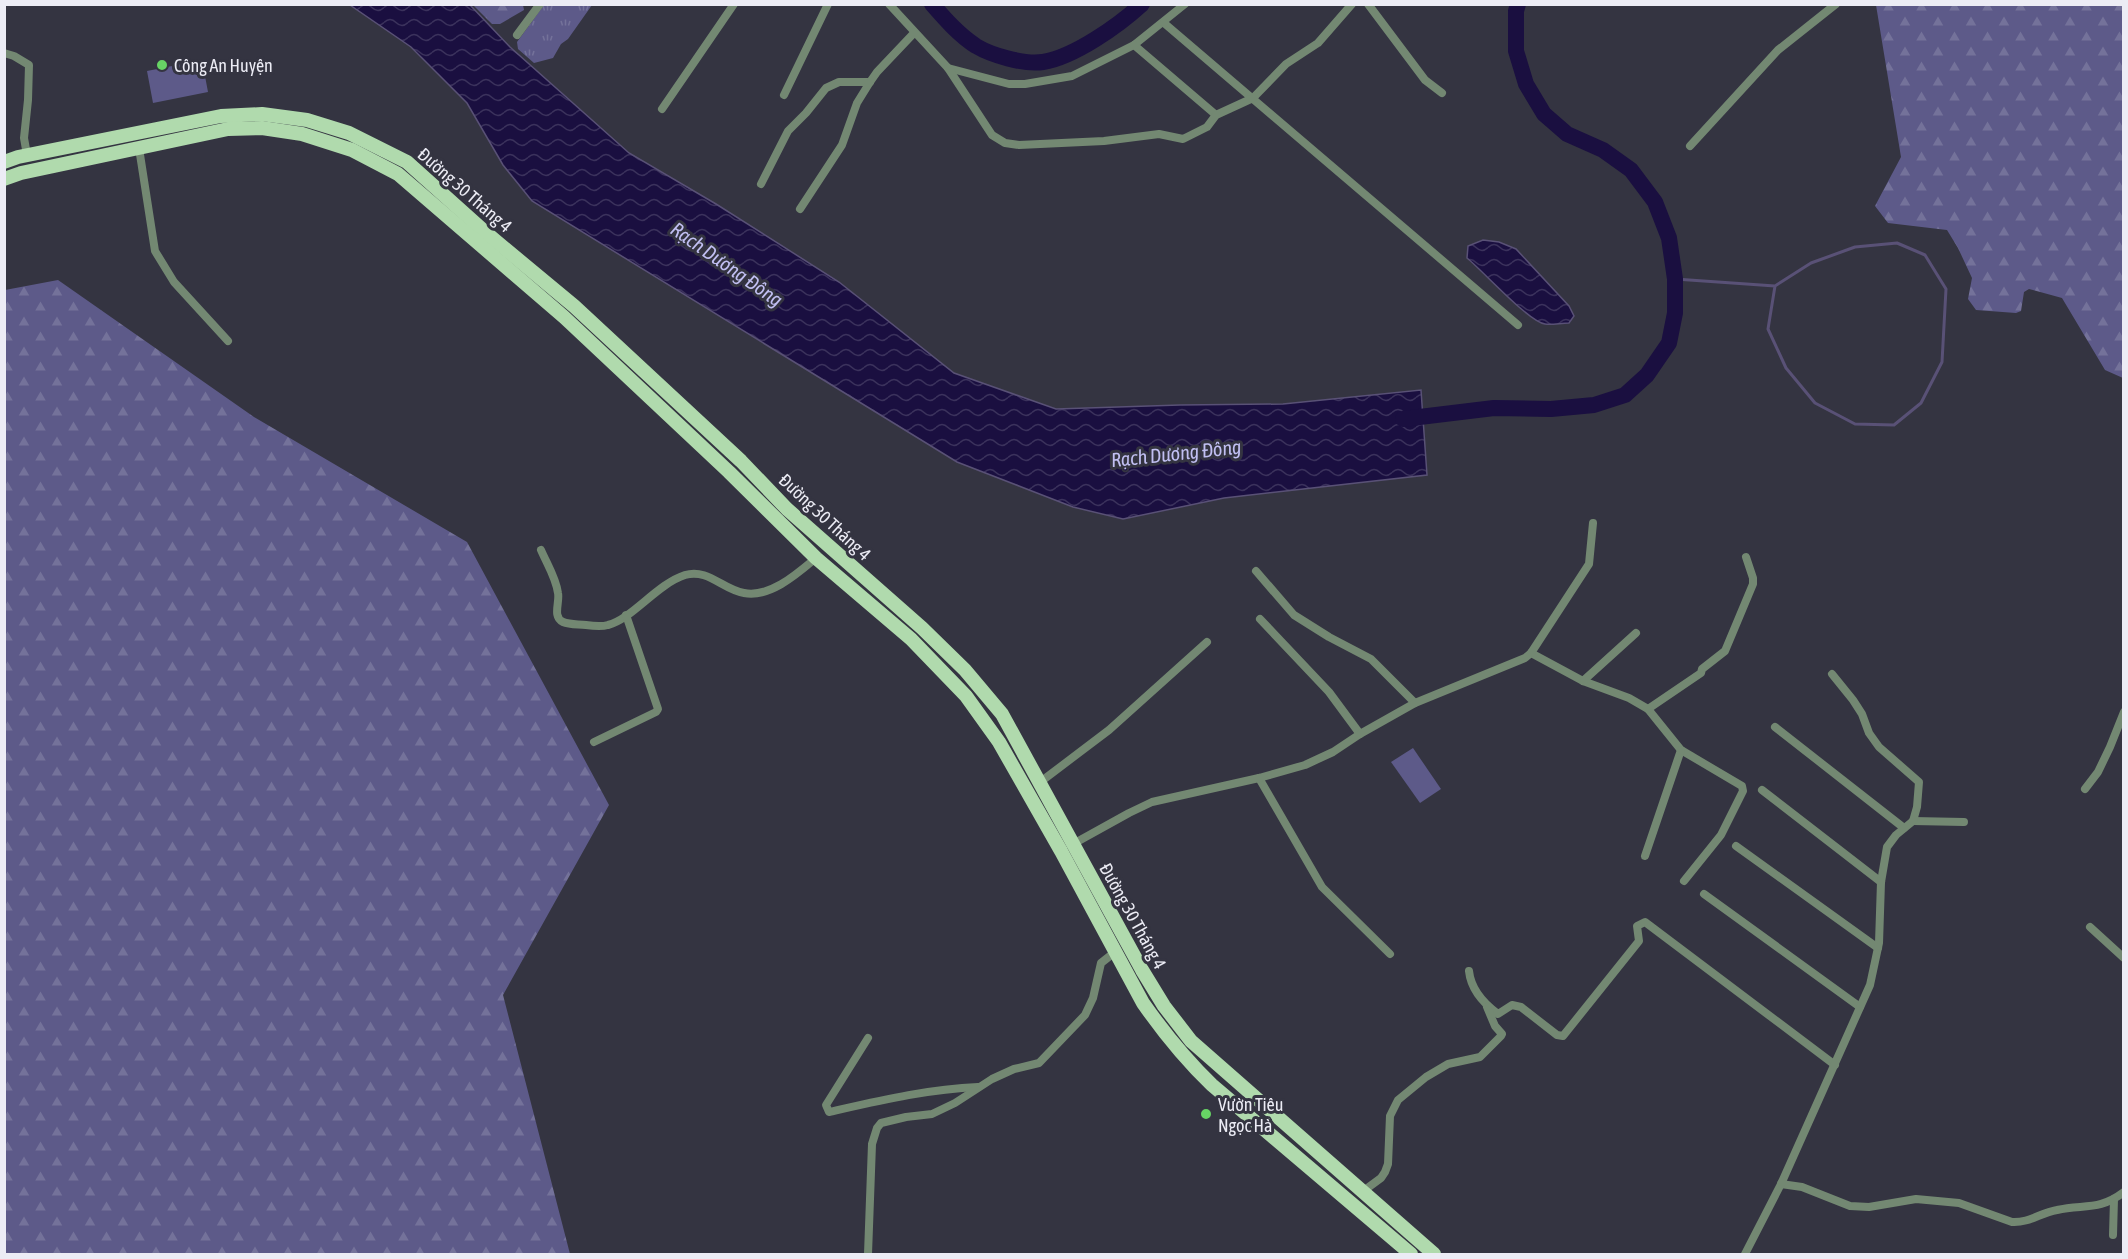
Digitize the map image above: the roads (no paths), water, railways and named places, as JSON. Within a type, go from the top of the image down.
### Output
[{"type":"main road","name":"Đường 30 Tháng 4","points":[[4,179],[138,148],[262,114],[308,120],[349,133],[407,162],[485,232],[574,306],[741,461],[795,517],[922,628],[965,670],[1002,714],[1039,783],[1115,952],[1143,1004],[1159,1027],[1185,1059],[1212,1085],[1411,1254]]},
{"type":"main road","name":"Đường 30 Tháng 4","points":[[4,162],[27,155],[227,122],[302,134],[352,150],[398,174],[564,318],[729,472],[816,558],[911,639],[966,696],[999,742],[1067,848],[1164,1006],[1191,1041],[1434,1254]]},
{"type":"main road","points":[[27,155],[31,171]]},
{"type":"main road","points":[[398,174],[407,162]]},
{"type":"main road","points":[[564,318],[574,306]]},
{"type":"main road","points":[[729,472],[741,461]]},
{"type":"main road","points":[[911,639],[922,628]]},
{"type":"main road","points":[[1212,1085],[1224,1072]]},
{"type":"main road","points":[[1315,1171],[1325,1160]]},
{"type":"street","points":[[517,35],[540,4]]},
{"type":"street","points":[[662,109],[734,4]]},
{"type":"street","points":[[784,95],[828,4]]},
{"type":"street","points":[[889,4],[948,68],[992,135],[1005,143],[1019,145],[1104,141],[1159,134],[1183,140],[1207,127],[1216,115],[1252,98],[1286,64],[1318,43],[1352,4]]},
{"type":"street","points":[[948,68],[997,82],[1025,84],[1072,75],[1134,45],[1185,4]]},
{"type":"street","points":[[1368,4],[1425,80],[1443,93]]},
{"type":"street","points":[[1690,146],[1778,50],[1836,4]]},
{"type":"street","points":[[1164,22],[1518,325]]},
{"type":"street","points":[[800,209],[842,145],[857,104],[870,82],[914,33]]},
{"type":"street","points":[[1134,45],[1216,115]]},
{"type":"street","points":[[4,53],[28,65],[28,100],[24,138],[27,155]]},
{"type":"street","points":[[761,184],[788,131],[826,88],[839,82],[870,82]]},
{"type":"street","points":[[138,148],[155,251],[174,282],[228,341]]},
{"type":"street","points":[[1067,848],[1152,802],[1259,778],[1305,765],[1333,752],[1415,703],[1514,664],[1531,653],[1589,564],[1593,523]]},
{"type":"street","points":[[541,550],[559,595],[557,617],[560,621],[599,626],[611,624],[626,615],[652,593],[682,576],[706,575],[742,593],[754,594],[769,590],[784,582],[816,558]]},
{"type":"street","points":[[1648,709],[1701,673],[1702,669],[1723,654],[1753,584],[1746,557]]},
{"type":"street","points":[[1256,571],[1294,615],[1371,659],[1415,703]]},
{"type":"street","points":[[594,742],[658,709],[626,615]]},
{"type":"street","points":[[1260,619],[1329,692],[1360,734]]},
{"type":"street","points":[[1583,681],[1636,633]]},
{"type":"street","points":[[1039,783],[1109,730],[1207,642]]},
{"type":"street","points":[[1531,653],[1583,681],[1629,698],[1648,709],[1681,750],[1742,786],[1743,791],[1720,835],[1684,881]]},
{"type":"street","points":[[1745,1254],[1781,1184],[1870,985],[1878,948],[1881,882],[1887,847],[1913,821],[1917,807],[1919,782],[1879,747],[1869,733],[1862,714],[1853,700],[1832,674]]},
{"type":"street","points":[[2085,789],[2098,772],[2124,712]]},
{"type":"street","points":[[1775,727],[1904,828]]},
{"type":"street","points":[[1646,856],[1681,750]]},
{"type":"street","points":[[1259,778],[1322,887],[1390,954]]},
{"type":"street","points":[[1762,790],[1881,882]]},
{"type":"street","points":[[1913,821],[1964,822]]},
{"type":"street","points":[[1736,846],[1878,948]]},
{"type":"street","points":[[1704,894],[1860,1007]]},
{"type":"street","points":[[1487,1005],[1498,1014],[1512,1005],[1521,1007],[1557,1035],[1563,1036],[1639,941],[1637,926],[1645,922],[1835,1065]]},
{"type":"street","points":[[2090,927],[2124,958]]},
{"type":"street","points":[[868,1254],[872,1144],[877,1128],[889,1120],[932,1114],[1014,1069],[1039,1064],[1049,1055],[1060,1039],[1085,1015],[1093,998],[1101,963],[1115,952]]},
{"type":"street","points":[[1362,1192],[1381,1178],[1385,1172],[1388,1164],[1390,1116],[1398,1100],[1426,1077],[1448,1064],[1480,1057],[1502,1034],[1487,1005],[1470,982],[1469,971]]},
{"type":"street","points":[[868,1038],[828,1101],[827,1111],[958,1088],[978,1088]]},
{"type":"street","points":[[1781,1184],[1802,1187],[1850,1206],[1869,1207],[1898,1201],[1932,1200],[1959,1203],[2012,1222],[2028,1221],[2055,1210],[2098,1206],[2124,1192]]},
{"type":"street","points":[[2112,1235],[2114,1199]]},
{"type":"water","points":[[350,5],[470,5],[510,47],[629,153],[716,204],[839,282],[954,373],[1056,409],[1283,404],[1421,390],[1427,475],[1224,498],[1123,519],[1073,507],[957,462],[532,201],[503,165],[467,103],[411,47]]},
{"type":"water","points":[[1483,240],[1499,242],[1516,249],[1569,306],[1574,316],[1569,323],[1545,324],[1528,315],[1467,258],[1468,246]]},
{"type":"waterway","name":"Rạch Dương Đông","points":[[932,4],[958,32],[976,46],[990,53],[1035,63],[1055,59],[1082,47],[1121,22],[1142,4]]},
{"type":"waterway","name":"Rạch Dương Đông","points":[[1403,419],[1494,408],[1551,409],[1594,405],[1625,395],[1647,375],[1669,343],[1675,313],[1675,279],[1669,238],[1655,202],[1631,170],[1603,150],[1567,134],[1544,114],[1526,84],[1516,51],[1518,4]]},
{"type":"waterway","points":[[1675,279],[1775,286],[1811,263],[1855,247],[1897,243],[1925,255],[1946,289],[1942,362],[1921,403],[1894,425],[1855,424],[1815,403],[1786,368],[1768,329],[1775,286]]},
{"type":"place","name":"Công An Huyện","points":[[162,65]]},
{"type":"place","name":"Vườn Tiêu Ngọc Hà","points":[[1206,1114]]}]
